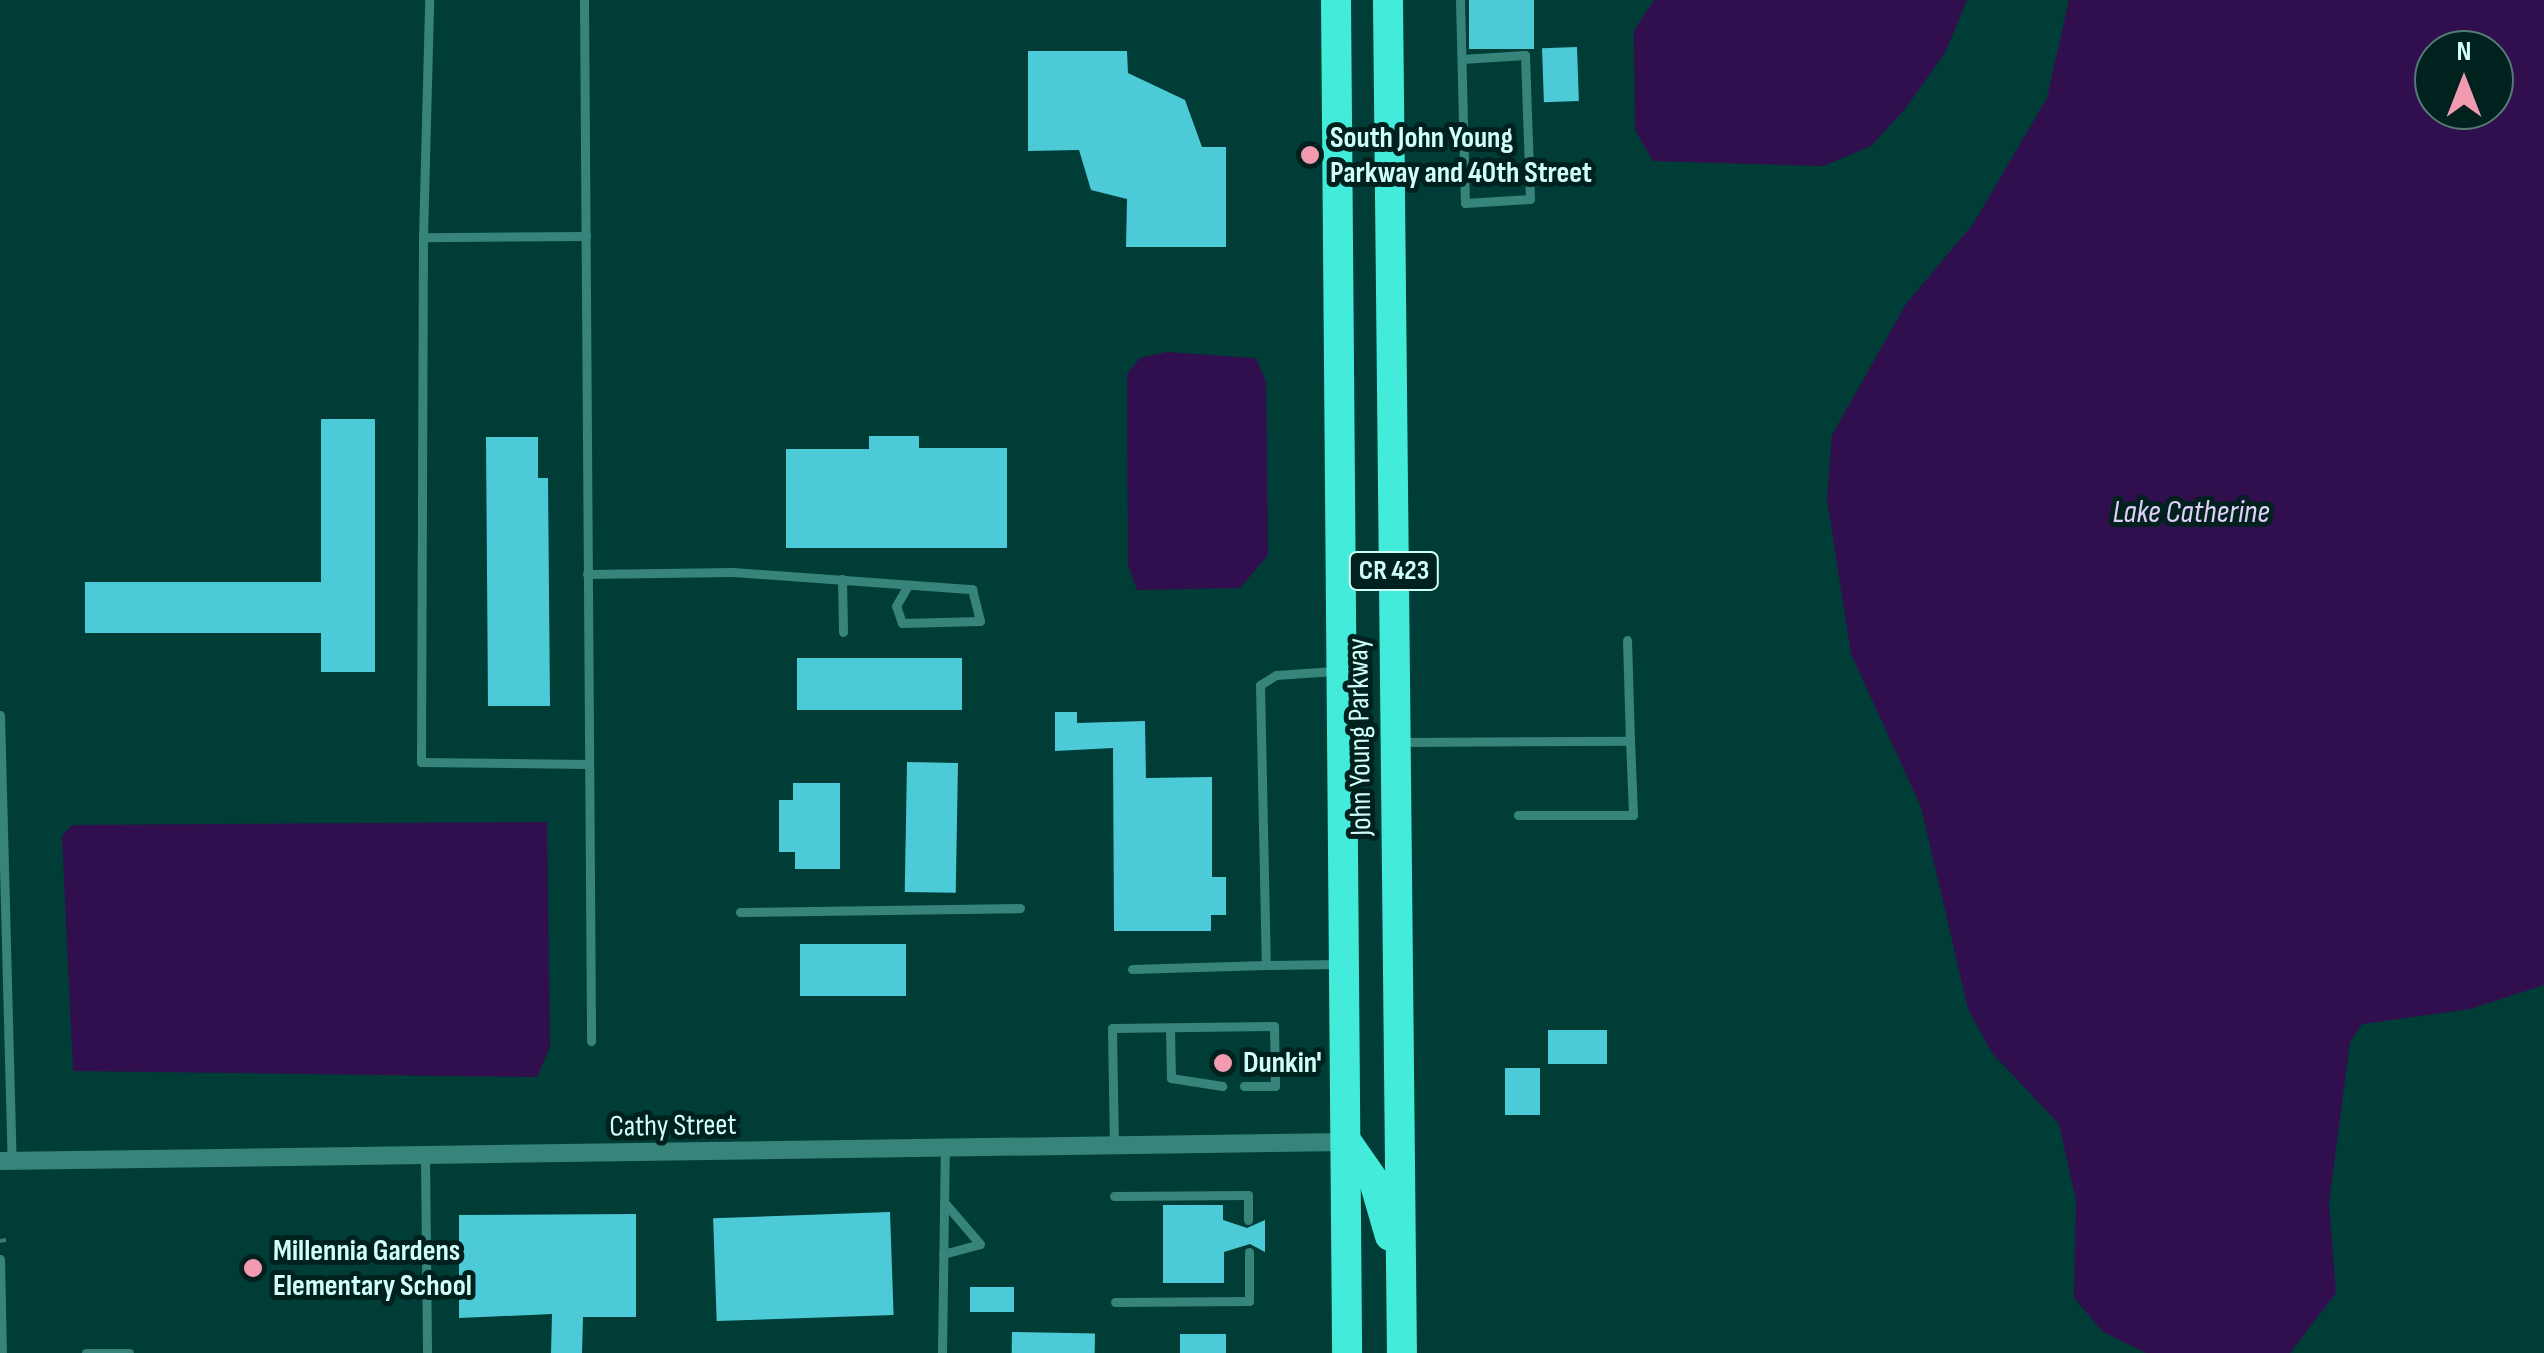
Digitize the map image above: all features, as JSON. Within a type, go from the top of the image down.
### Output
[{"type":"highway","name":"John Young Parkway","points":[[1336,0],[1347,1353]]},
{"type":"highway","name":"John Young Parkway","points":[[1388,0],[1402,1353]]},
{"type":"highway","points":[[1346,1142],[1374,1182],[1401,1288]]},
{"type":"street","name":"Cathy Street","points":[[6,1161],[1346,1142]]},
{"type":"lane","points":[[428,0],[423,237],[422,762],[589,764]]},
{"type":"lane","points":[[584,0],[590,1040]]},
{"type":"lane","points":[[1460,0],[1465,203],[1530,200],[1526,55],[1462,59]]},
{"type":"lane","points":[[423,237],[586,236]]},
{"type":"lane","points":[[588,574],[842,580],[972,590],[980,622],[902,623],[896,606],[907,587]]},
{"type":"lane","points":[[842,580],[843,632]]},
{"type":"lane","points":[[1518,815],[1633,815],[1627,640]]},
{"type":"lane","points":[[1266,965],[1260,685],[1276,675],[1342,670]]},
{"type":"lane","points":[[0,715],[6,1161]]},
{"type":"lane","points":[[1395,742],[1630,741]]},
{"type":"lane","points":[[740,912],[1020,908]]},
{"type":"lane","points":[[1132,969],[1345,964]]},
{"type":"lane","points":[[1114,1146],[1112,1028],[1274,1026],[1274,1086],[1244,1086]]},
{"type":"lane","points":[[1170,1028],[1172,1078],[1222,1086]]},
{"type":"lane","points":[[942,1353],[944,1149]]},
{"type":"lane","points":[[425,1157],[427,1353]]},
{"type":"lane","points":[[1114,1196],[1248,1195],[1248,1220]]},
{"type":"lane","points":[[942,1254],[980,1244],[944,1202]]},
{"type":"lane","points":[[1115,1302],[1250,1302],[1249,1252]]},
{"type":"lane","points":[[0,1259],[2,1353]]},
{"type":"lane","points":[[86,1353],[129,1353]]},
{"type":"water","points":[[1654,0],[1967,0],[1945,53],[1904,110],[1871,146],[1823,166],[1653,161],[1635,130],[1634,31]]},
{"type":"water","name":"Lake Catherine","points":[[2069,0],[2544,0],[2544,985],[2470,1009],[2362,1024],[2350,1042],[2329,1203],[2336,1293],[2290,1353],[2146,1353],[2103,1332],[2074,1298],[2076,1200],[2059,1124],[1992,1053],[1968,1009],[1921,807],[1851,654],[1827,499],[1832,435],[1906,304],[1973,224],[2047,98]]},
{"type":"water","points":[[1167,352],[1256,358],[1266,382],[1268,555],[1240,588],[1137,590],[1128,564],[1127,374],[1140,358]]},
{"type":"water","points":[[547,822],[550,1047],[537,1077],[73,1071],[62,836],[72,825]]},
{"type":"building","points":[[1469,0],[1534,0],[1534,49],[1469,49]]},
{"type":"building","points":[[1577,47],[1579,101],[1544,102],[1542,48]]},
{"type":"building","points":[[1028,51],[1127,51],[1128,73],[1185,100],[1202,147],[1226,147],[1226,247],[1126,247],[1127,199],[1091,190],[1079,150],[1028,151]]},
{"type":"building","points":[[321,419],[375,419],[375,672],[321,672],[321,633],[85,633],[85,582],[321,582]]},
{"type":"building","points":[[869,436],[919,436],[919,448],[1007,448],[1007,548],[786,548],[786,449],[869,449]]},
{"type":"building","points":[[486,437],[538,437],[538,478],[548,478],[550,706],[488,706]]},
{"type":"building","points":[[797,658],[962,658],[962,710],[797,710]]},
{"type":"building","points":[[1055,712],[1077,712],[1077,723],[1145,721],[1146,778],[1212,777],[1212,877],[1226,877],[1226,915],[1211,915],[1211,931],[1114,931],[1113,748],[1055,751]]},
{"type":"building","points":[[907,762],[958,763],[956,893],[905,892]]},
{"type":"building","points":[[793,783],[840,783],[840,869],[795,869],[795,852],[779,852],[779,800],[793,800]]},
{"type":"building","points":[[800,944],[906,944],[906,996],[800,996]]},
{"type":"building","points":[[1548,1030],[1607,1030],[1607,1064],[1548,1064]]},
{"type":"building","points":[[1505,1068],[1540,1068],[1540,1115],[1505,1115]]},
{"type":"building","points":[[1163,1205],[1223,1205],[1223,1220],[1247,1228],[1265,1220],[1265,1252],[1250,1244],[1224,1252],[1224,1283],[1163,1283]]},
{"type":"building","points":[[890,1212],[894,1315],[717,1321],[713,1218]]},
{"type":"building","points":[[636,1214],[636,1317],[583,1317],[582,1353],[551,1353],[552,1314],[459,1318],[459,1215]]},
{"type":"building","points":[[970,1287],[1014,1287],[1014,1312],[970,1312]]},
{"type":"building","points":[[1012,1332],[1095,1333],[1095,1353],[1012,1353]]},
{"type":"building","points":[[1180,1334],[1226,1334],[1226,1353],[1180,1353]]},
{"type":"place","name":"South John Young Parkway and 40th Street","points":[[1310,155]]},
{"type":"place","name":"Dunkin'","points":[[1223,1063]]},
{"type":"place","name":"Millennia Gardens Elementary School","points":[[253,1268]]}]
